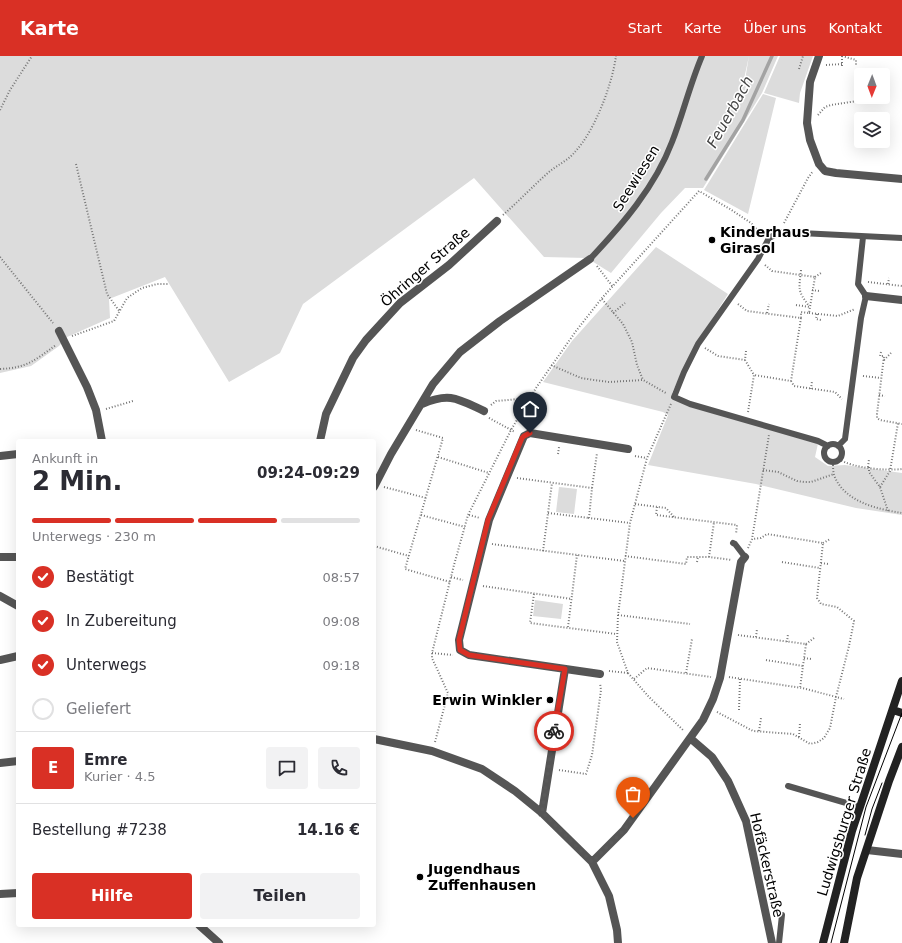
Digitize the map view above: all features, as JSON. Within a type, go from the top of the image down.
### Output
[{"type":"main road","name":"Ludwigsburger Straße","points":[[823,943],[833,901],[860,806],[902,681]]},
{"type":"main road","points":[[893,710],[902,713]]},
{"type":"main road","name":"Ludwigsburger Straße","points":[[844,943],[857,878],[889,781],[902,747]]},
{"type":"street","points":[[818,59],[810,82],[807,123],[810,140],[819,164],[825,171],[836,173],[902,178]]},
{"type":"street","name":"Öhringer Straße","points":[[320,439],[326,414],[353,358],[366,340],[400,304],[449,265],[497,221]]},
{"type":"street","points":[[376,483],[433,384],[460,352],[500,321],[590,259]]},
{"type":"street","points":[[866,296],[902,300]]},
{"type":"street","points":[[59,331],[87,387],[96,410],[102,439]]},
{"type":"street","points":[[422,404],[438,398],[455,398],[484,411]]},
{"type":"street","points":[[600,674],[469,655],[460,650],[459,640],[488,520],[524,436],[530,433],[628,450]]},
{"type":"street","points":[[0,456],[16,454]]},
{"type":"street","points":[[0,558],[16,557]]},
{"type":"street","points":[[592,862],[624,830],[703,720],[720,678],[741,562],[745,557]]},
{"type":"street","points":[[0,596],[16,605]]},
{"type":"street","points":[[0,660],[16,656]]},
{"type":"street","points":[[542,812],[565,669]]},
{"type":"street","name":"Hofäckerstraße","points":[[690,738],[712,757],[728,781],[746,821],[772,943]]},
{"type":"street","points":[[376,739],[432,751],[482,769],[515,791],[542,812],[592,862],[609,896],[617,930],[618,943]]},
{"type":"street","points":[[0,763],[16,761]]},
{"type":"street","points":[[867,850],[902,854]]},
{"type":"street","points":[[0,894],[16,893]]},
{"type":"street","points":[[201,927],[219,943]]},
{"type":"lane","name":"Seewiesen","points":[[590,259],[614,233],[644,193],[660,167],[672,143],[693,78],[702,56]]},
{"type":"lane","points":[[828,446],[818,441],[690,404],[674,397],[684,372],[698,344],[758,259],[769,238],[780,232],[902,238]]},
{"type":"lane","points":[[838,446],[845,439],[866,296],[858,284],[863,237]]},
{"type":"lane","points":[[833,444],[838,446],[841,450],[839,459],[832,462],[826,459],[824,450],[833,444]]},
{"type":"lane","points":[[734,544],[745,557]]},
{"type":"lane","points":[[788,786],[860,806]]},
{"type":"lane","points":[[779,943],[782,915]]},
{"type":"path","points":[[0,110],[10,90],[32,56]]},
{"type":"path","points":[[497,221],[550,172],[574,154],[587,136],[610,84],[616,56]]},
{"type":"path","points":[[799,69],[803,56]]},
{"type":"path","points":[[818,59],[824,65],[842,65],[842,56],[856,60]]},
{"type":"path","points":[[856,66],[857,56]]},
{"type":"path","points":[[807,123],[814,119],[825,107],[854,102]]},
{"type":"path","points":[[76,164],[107,294],[120,312]]},
{"type":"path","points":[[780,232],[808,178],[819,164]]},
{"type":"path","points":[[432,751],[448,693],[432,658],[432,653],[468,515],[511,430],[551,365],[602,298],[699,191],[751,223],[761,234],[769,238]]},
{"type":"path","points":[[0,257],[59,331]]},
{"type":"path","points":[[590,259],[613,287]]},
{"type":"path","points":[[758,259],[772,271],[814,277],[821,272]]},
{"type":"path","points":[[801,270],[799,287],[801,296],[810,307]]},
{"type":"path","points":[[809,313],[814,277]]},
{"type":"path","points":[[888,284],[889,278]]},
{"type":"path","points":[[858,281],[902,286]]},
{"type":"path","points":[[0,369],[15,368],[31,363],[63,339],[114,320],[127,298],[142,288],[157,284],[168,284]]},
{"type":"path","points":[[812,290],[819,291]]},
{"type":"path","points":[[602,298],[622,324],[632,342],[637,365],[644,380]]},
{"type":"path","points":[[731,299],[748,311],[801,318]]},
{"type":"path","points":[[613,313],[625,303]]},
{"type":"path","points":[[767,313],[768,304]]},
{"type":"path","points":[[796,305],[810,307]]},
{"type":"path","points":[[849,406],[835,392],[794,386],[791,381],[801,312],[838,316],[864,305]]},
{"type":"path","points":[[817,314],[816,319],[821,320]]},
{"type":"path","points":[[698,344],[718,356],[745,360]]},
{"type":"path","points":[[746,351],[745,360],[754,375],[747,421]]},
{"type":"path","points":[[881,352],[880,356],[884,356],[877,414],[878,418],[880,420],[902,424]]},
{"type":"path","points":[[883,361],[891,353]]},
{"type":"path","points":[[551,365],[581,378],[609,382],[644,380],[674,397],[647,458],[630,523],[618,615],[617,642],[628,673],[649,697],[690,738]]},
{"type":"path","points":[[754,375],[791,381]]},
{"type":"path","points":[[865,376],[881,378]]},
{"type":"path","points":[[811,389],[812,381]]},
{"type":"path","points":[[879,395],[885,396]]},
{"type":"path","points":[[496,401],[530,398]]},
{"type":"path","points":[[96,410],[133,402]]},
{"type":"path","points":[[484,411],[490,420],[511,430]]},
{"type":"path","points":[[880,487],[890,471],[898,423]]},
{"type":"path","points":[[407,428],[443,438],[405,569],[450,582]]},
{"type":"path","points":[[745,557],[752,539],[770,428]]},
{"type":"path","points":[[589,518],[598,444]]},
{"type":"path","points":[[438,457],[490,473]]},
{"type":"path","points":[[839,459],[846,464],[890,471],[902,469]]},
{"type":"path","points":[[869,459],[869,472],[880,487],[888,511]]},
{"type":"path","points":[[832,462],[834,474],[840,486],[849,494],[875,509],[902,513]]},
{"type":"path","points":[[763,470],[778,472],[797,481],[804,482],[811,482],[834,474]]},
{"type":"path","points":[[506,477],[592,488]]},
{"type":"path","points":[[543,551],[552,483]]},
{"type":"path","points":[[376,485],[426,498]]},
{"type":"path","points":[[635,504],[666,508],[674,517]]},
{"type":"path","points":[[657,506],[656,516],[737,525],[734,544]]},
{"type":"path","points":[[548,513],[630,523]]},
{"type":"path","points":[[421,514],[465,527]]},
{"type":"path","points":[[710,557],[714,522]]},
{"type":"path","points":[[773,536],[774,531]]},
{"type":"path","points":[[752,539],[761,538],[767,534],[823,543],[830,539]]},
{"type":"path","points":[[804,540],[806,535]]},
{"type":"path","points":[[483,543],[624,561]]},
{"type":"path","points":[[709,708],[753,731],[793,734],[810,744],[818,742],[824,738],[830,728],[854,621],[836,607],[821,604],[817,598],[823,543]]},
{"type":"path","points":[[376,547],[409,556]]},
{"type":"path","points":[[568,628],[577,555]]},
{"type":"path","points":[[625,556],[686,564],[687,556],[726,559]]},
{"type":"path","points":[[697,562],[698,557]]},
{"type":"path","points":[[782,562],[820,568]]},
{"type":"path","points":[[821,563],[828,564]]},
{"type":"path","points":[[451,577],[487,587],[572,599]]},
{"type":"path","points":[[534,594],[530,623],[617,634]]},
{"type":"path","points":[[618,615],[690,624]]},
{"type":"path","points":[[756,637],[757,629]]},
{"type":"path","points":[[787,642],[788,634]]},
{"type":"path","points":[[745,636],[806,644],[814,638]]},
{"type":"path","points":[[686,673],[692,639]]},
{"type":"path","points":[[800,688],[806,644]]},
{"type":"path","points":[[432,653],[452,656],[460,650]]},
{"type":"path","points":[[804,658],[811,659]]},
{"type":"path","points":[[766,660],[803,666]]},
{"type":"path","points":[[634,679],[647,668],[720,678],[729,677],[800,688],[844,699]]},
{"type":"path","points":[[600,674],[604,670],[628,673]]},
{"type":"path","points":[[740,679],[738,710],[741,710]]},
{"type":"path","points":[[548,769],[586,774],[592,755],[601,690],[600,685]]},
{"type":"path","points":[[759,731],[760,718]]},
{"type":"path","points":[[799,737],[800,724]]},
{"type":"shaded area","points":[[0,56],[749,56],[778,56],[762,93],[703,188],[685,188],[661,213],[611,273],[587,258],[544,257],[474,178],[303,304],[280,353],[229,382],[165,277],[109,299],[110,318],[67,337],[59,346],[31,366],[0,373]],"holes":[[[749,56],[745,80],[739,90],[744,79]]]},
{"type":"shaded area","points":[[780,56],[813,56],[800,93],[799,103],[764,93]]},
{"type":"shaded area","points":[[763,94],[776,98],[748,214],[704,190]]},
{"type":"shaded area","points":[[656,247],[728,294],[691,352],[672,393],[691,402],[819,439],[815,457],[828,466],[845,465],[902,473],[902,515],[856,508],[756,484],[648,465],[668,415],[663,412],[543,382],[572,341]]},
{"type":"shaded area","points":[[559,487],[577,489],[574,514],[556,512]]},
{"type":"shaded area","points":[[535,600],[563,604],[561,619],[533,616]]},
{"type":"waterway","name":"Feuerbach","points":[[706,179],[743,120],[772,56]]},
{"type":"tram line","points":[[831,943],[866,807],[902,713]]},
{"type":"tram line","points":[[865,835],[872,809],[882,783]]},
{"type":"way so far","points":[[554,731],[542,812],[592,862],[624,830],[633,818]]},
{"type":"place","name":"Kinderhaus Girasol","points":[[712,240]]},
{"type":"place","name":"Erwin Winkler","points":[[550,700]]},
{"type":"place","name":"Jugendhaus Zuffenhausen","points":[[420,877]]},
{"type":"route","points":[[530,433],[522,438],[488,520],[459,640],[460,650],[469,655],[565,669],[554,731]]}]
